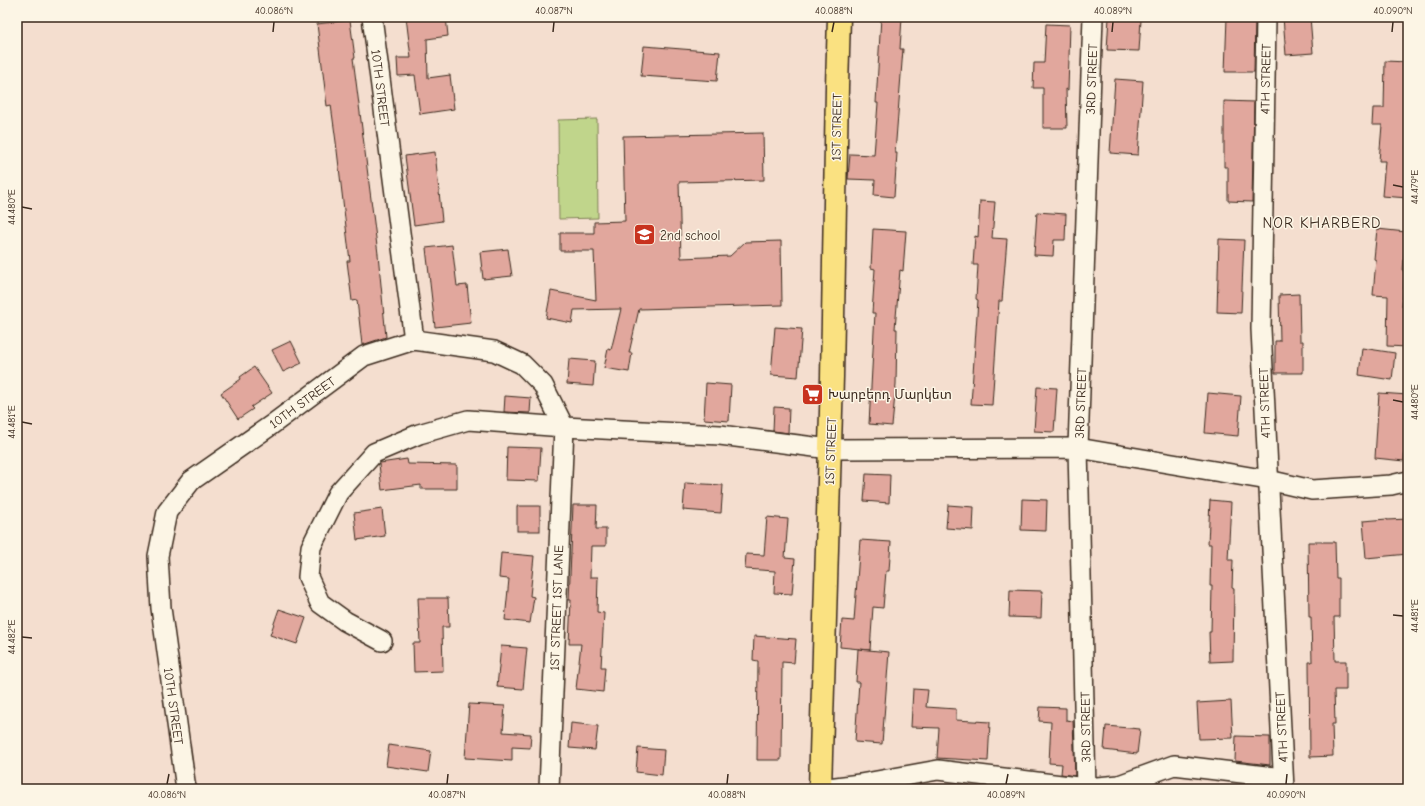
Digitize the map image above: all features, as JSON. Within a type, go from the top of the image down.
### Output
[{"type":"main road","name":"1ST STREET","points":[[820,789],[832,377],[836,87],[839,17]]},
{"type":"street","name":"10TH STREET","points":[[186,789],[161,608],[158,556],[166,512],[191,481],[270,426],[364,356],[414,340],[372,17]]},
{"type":"street","name":"3RD STREET","points":[[1086,788],[1078,448],[1093,17]]},
{"type":"street","name":"4TH STREET","points":[[1266,17],[1261,329],[1284,784]]},
{"type":"street","points":[[414,340],[494,351],[522,364],[543,385],[564,427]]},
{"type":"street","points":[[382,641],[344,621],[320,603],[308,577],[311,547],[338,492],[374,453],[419,434],[468,420],[720,436],[830,449],[1078,448],[1268,480],[1312,490],[1391,485],[1408,481]]},
{"type":"street","name":"1ST STREET 1ST LANE","points":[[549,789],[564,427]]},
{"type":"street","points":[[820,789],[860,784],[938,770],[1086,788],[1119,785],[1174,766],[1284,784]]},
{"type":"green space","points":[[597,119],[598,218],[559,219],[558,120]]},
{"type":"building","points":[[406,17],[446,17],[448,36],[427,39],[428,78],[450,75],[454,109],[420,114],[415,75],[398,76],[397,58],[411,58]]},
{"type":"building","points":[[881,17],[902,17],[900,49],[903,49],[895,153],[897,153],[894,197],[874,195],[875,180],[848,179],[850,154],[874,155],[878,103],[876,103]]},
{"type":"building","points":[[1109,17],[1131,17],[1131,19],[1141,20],[1139,51],[1107,50]]},
{"type":"building","points":[[1227,17],[1255,17],[1254,72],[1225,72]]},
{"type":"building","points":[[1283,17],[1310,17],[1313,53],[1286,55]]},
{"type":"building","points":[[350,20],[355,58],[353,58],[378,254],[386,337],[362,345],[357,300],[352,301],[347,261],[350,261],[336,142],[331,105],[327,106],[317,24]]},
{"type":"building","points":[[1046,24],[1070,25],[1068,90],[1066,89],[1067,128],[1043,128],[1043,88],[1033,88],[1034,63],[1044,63]]},
{"type":"building","points":[[644,46],[720,52],[717,81],[641,76]]},
{"type":"building","points":[[1385,61],[1408,62],[1408,124],[1405,165],[1408,165],[1408,198],[1382,196],[1385,161],[1379,161],[1382,125],[1372,125],[1373,108],[1384,108]]},
{"type":"building","points":[[1115,79],[1143,81],[1138,155],[1110,153]]},
{"type":"building","points":[[1224,101],[1254,102],[1252,202],[1228,201],[1228,167],[1224,167]]},
{"type":"building","points":[[763,133],[764,180],[679,182],[681,258],[730,256],[745,242],[781,241],[782,305],[639,309],[629,353],[632,353],[629,372],[604,368],[608,349],[611,350],[621,309],[574,310],[572,323],[546,318],[551,291],[596,300],[594,251],[560,251],[560,233],[594,233],[594,222],[625,221],[623,136]]},
{"type":"building","points":[[435,152],[442,221],[414,225],[405,156]]},
{"type":"building","points":[[980,201],[995,202],[992,238],[1007,239],[1002,301],[999,301],[992,405],[971,404],[978,300],[976,299],[978,265],[973,265],[975,236],[978,237]]},
{"type":"building","points":[[1037,212],[1066,214],[1065,240],[1054,240],[1053,256],[1034,255]]},
{"type":"building","points":[[873,229],[906,231],[903,271],[900,270],[895,329],[897,329],[896,384],[892,426],[869,424],[875,313],[872,313],[875,269],[871,268]]},
{"type":"building","points":[[1377,229],[1406,232],[1402,306],[1408,306],[1408,347],[1387,346],[1388,296],[1373,295]]},
{"type":"building","points":[[1219,239],[1244,240],[1241,313],[1217,312]]},
{"type":"building","points":[[452,245],[457,286],[467,285],[471,323],[435,327],[426,248]]},
{"type":"building","points":[[508,249],[512,276],[483,279],[480,252]]},
{"type":"building","points":[[1299,294],[1300,341],[1303,341],[1303,373],[1275,373],[1275,341],[1280,341],[1279,295]]},
{"type":"building","points":[[775,327],[802,329],[798,377],[771,375]]},
{"type":"building","points":[[291,341],[302,363],[283,372],[272,350]]},
{"type":"building","points":[[1362,348],[1395,353],[1392,380],[1359,375]]},
{"type":"building","points":[[569,359],[595,361],[593,386],[567,384]]},
{"type":"building","points":[[254,367],[272,393],[251,407],[253,409],[238,419],[221,393],[241,379],[240,377]]},
{"type":"building","points":[[706,383],[731,385],[729,421],[704,419]]},
{"type":"building","points":[[1037,387],[1057,388],[1054,432],[1034,431]]},
{"type":"building","points":[[1208,393],[1241,396],[1238,436],[1205,433]]},
{"type":"building","points":[[1379,393],[1408,395],[1404,461],[1375,458]]},
{"type":"building","points":[[505,396],[531,398],[530,413],[504,412]]},
{"type":"building","points":[[774,407],[789,408],[788,433],[773,431]]},
{"type":"building","points":[[507,447],[541,448],[539,481],[506,480]]},
{"type":"building","points":[[407,459],[408,464],[457,465],[457,489],[421,489],[421,485],[382,490],[379,464]]},
{"type":"building","points":[[866,474],[890,475],[889,503],[864,501]]},
{"type":"building","points":[[685,483],[723,485],[721,513],[683,510]]},
{"type":"building","points":[[1022,499],[1047,500],[1046,531],[1021,530]]},
{"type":"building","points":[[1210,500],[1231,502],[1228,560],[1233,560],[1233,661],[1210,662],[1209,632],[1211,632],[1212,586],[1210,586],[1211,544],[1208,544]]},
{"type":"building","points":[[573,505],[597,505],[596,529],[606,529],[606,546],[591,546],[590,577],[598,577],[597,612],[604,613],[601,667],[605,667],[603,692],[576,689],[581,644],[569,644],[571,600],[569,600]]},
{"type":"building","points":[[948,505],[974,507],[973,530],[946,528]]},
{"type":"building","points":[[517,506],[540,506],[540,531],[517,531]]},
{"type":"building","points":[[382,509],[385,536],[357,540],[354,513]]},
{"type":"building","points":[[767,517],[788,519],[785,558],[795,559],[792,594],[774,593],[775,571],[745,569],[746,554],[764,555]]},
{"type":"building","points":[[1408,519],[1408,554],[1366,558],[1363,521]]},
{"type":"building","points":[[860,540],[891,542],[889,571],[886,571],[883,608],[873,607],[870,650],[840,647],[842,620],[854,621]]},
{"type":"building","points":[[1308,542],[1335,542],[1336,578],[1339,578],[1339,617],[1334,617],[1335,661],[1346,661],[1346,690],[1334,690],[1335,724],[1332,724],[1333,756],[1310,757],[1309,662],[1312,662],[1311,617],[1309,617]]},
{"type":"building","points":[[501,553],[534,556],[530,596],[534,597],[530,623],[505,620],[509,579],[499,578]]},
{"type":"building","points":[[1010,590],[1042,591],[1041,618],[1009,617]]},
{"type":"building","points":[[418,598],[448,598],[449,627],[442,627],[443,671],[414,672],[413,643],[420,643]]},
{"type":"building","points":[[279,609],[306,618],[297,644],[270,635]]},
{"type":"building","points":[[754,636],[796,639],[794,663],[782,662],[781,760],[757,760],[758,661],[753,660]]},
{"type":"building","points":[[501,646],[527,648],[523,689],[497,687]]},
{"type":"building","points":[[858,649],[889,652],[882,744],[855,742],[859,682],[856,682]]},
{"type":"building","points":[[913,689],[928,690],[926,707],[956,709],[956,720],[990,722],[988,761],[937,758],[939,728],[911,727]]},
{"type":"building","points":[[1231,701],[1233,738],[1199,739],[1197,703]]},
{"type":"building","points":[[469,704],[505,706],[503,732],[531,734],[530,748],[512,747],[512,761],[465,758]]},
{"type":"building","points":[[1040,707],[1066,708],[1066,720],[1073,721],[1075,776],[1061,774],[1062,764],[1049,763],[1051,722],[1039,721]]},
{"type":"building","points":[[571,723],[598,726],[595,750],[569,748]]},
{"type":"building","points":[[1106,726],[1140,729],[1137,754],[1104,750]]},
{"type":"building","points":[[1236,736],[1270,737],[1270,765],[1235,761]]},
{"type":"building","points":[[389,745],[431,751],[428,772],[386,766]]},
{"type":"building","points":[[638,748],[664,750],[662,775],[636,772]]},
{"type":"place","name":"2nd school","points":[[645,235]]},
{"type":"place","name":"Խարբերդ Մարկետ","points":[[812,394]]},
{"type":"district","name":"NOR KHARBERD","points":[[1322,223]]}]
